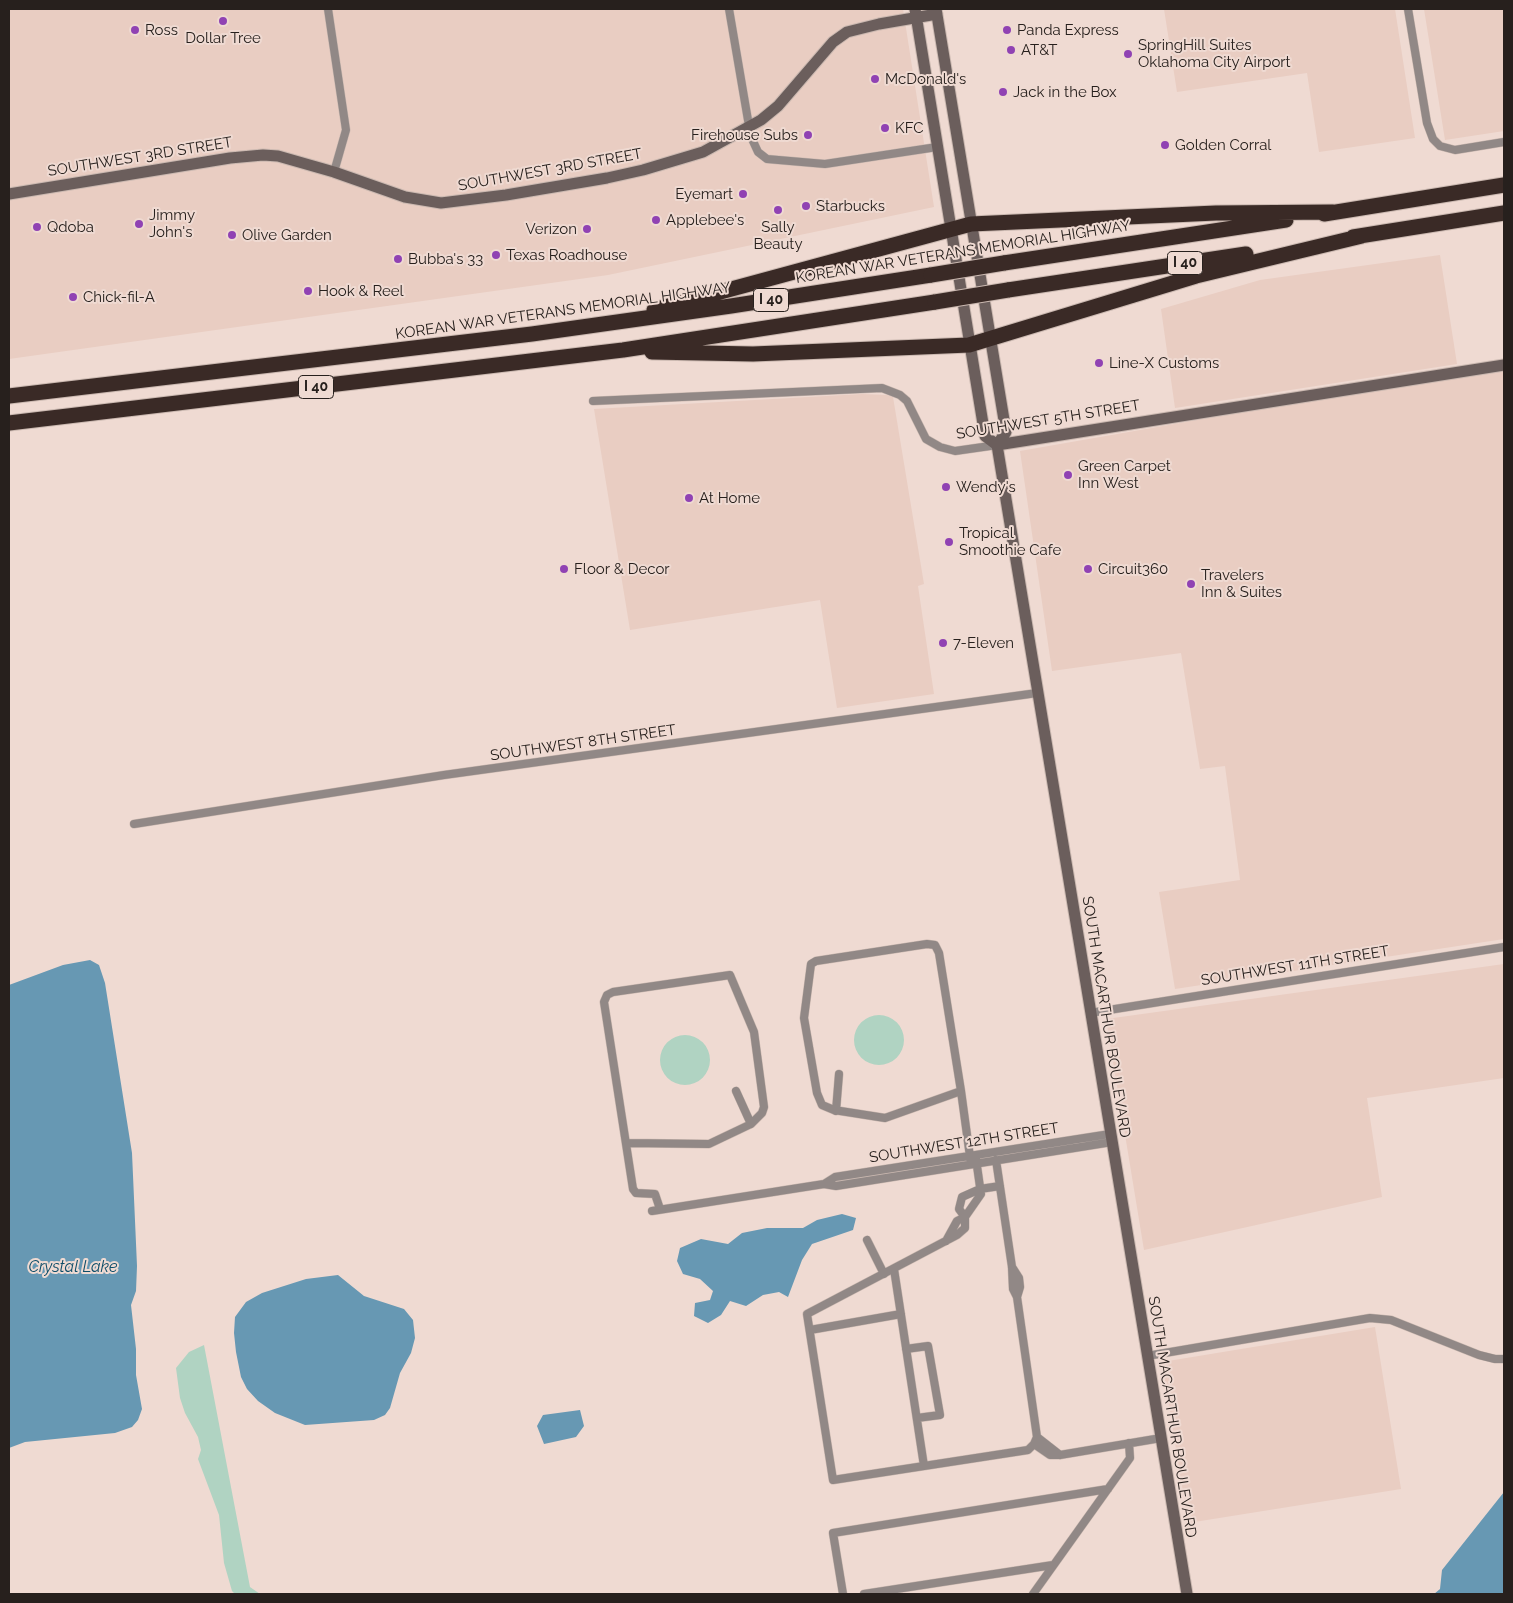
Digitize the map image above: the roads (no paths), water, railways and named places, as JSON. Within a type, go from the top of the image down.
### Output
[{"type":"highway","name":"KOREAN WAR VETERANS MEMORIAL HIGHWAY","points":[[9,396],[611,323],[1504,185]]},
{"type":"highway","points":[[611,323],[676,303],[728,291],[970,224],[1216,213],[1333,212]]},
{"type":"highway","name":"I 40","points":[[9,423],[623,350],[1504,213]]},
{"type":"highway","points":[[623,350],[689,354],[753,354],[969,345],[1196,276],[1362,236]]},
{"type":"main road","name":"SOUTHWEST 3RD STREET","points":[[9,194],[252,155],[278,156],[334,172],[404,197],[441,203],[506,196],[643,170],[703,152],[748,127],[778,106],[833,42],[846,32],[916,13],[936,12]]},
{"type":"main road","name":"SOUTH MACARTHUR BOULEVARD","points":[[936,12],[1006,432],[997,445],[1187,1594]]},
{"type":"main road","name":"SOUTH MACARTHUR BOULEVARD","points":[[916,13],[984,436],[997,445]]},
{"type":"main road","name":"SOUTHWEST 5TH STREET","points":[[997,445],[1504,365]]},
{"type":"street","points":[[328,9],[346,130],[334,172]]},
{"type":"street","points":[[729,9],[748,127],[758,152],[767,159],[825,164],[937,146]]},
{"type":"street","points":[[1408,9],[1427,123],[1433,139],[1440,146],[1455,150],[1504,142]]},
{"type":"street","name":"SOUTHWEST 5TH STREET","points":[[593,401],[882,388],[894,392],[906,401],[926,439],[940,447],[955,451],[997,445]]},
{"type":"street","name":"SOUTHWEST 8TH STREET","points":[[134,824],[444,775],[1037,693]]},
{"type":"street","points":[[961,1091],[885,1118],[828,1109],[818,1100],[804,1018],[809,969],[816,961],[927,944],[935,945],[939,953],[973,1160],[981,1194],[965,1217],[957,1221],[946,1241],[807,1314],[833,1480],[1028,1450],[1036,1441],[1017,1297],[1020,1287],[1019,1278],[1012,1267],[996,1160]]},
{"type":"street","name":"SOUTHWEST 11TH STREET","points":[[1090,1013],[1504,947]]},
{"type":"street","points":[[730,975],[754,1032],[764,1107],[758,1118],[751,1124],[709,1144],[627,1143],[604,1002],[607,995],[623,990],[730,975]]},
{"type":"street","points":[[836,1110],[839,1074]]},
{"type":"street","points":[[736,1091],[751,1124]]},
{"type":"street","name":"SOUTHWEST 12TH STREET","points":[[627,1143],[633,1189],[636,1193],[655,1194],[656,1210],[824,1184],[835,1177],[973,1160],[1111,1138]]},
{"type":"street","name":"SOUTHWEST 12TH STREET","points":[[973,1160],[996,1160],[1111,1138]]},
{"type":"street","points":[[965,1217],[959,1208],[962,1198],[980,1189],[1000,1186]]},
{"type":"street","points":[[867,1240],[884,1274]]},
{"type":"street","points":[[894,1269],[924,1466]]},
{"type":"street","points":[[810,1330],[901,1314]]},
{"type":"street","points":[[1147,1356],[1370,1318],[1390,1320],[1479,1355],[1504,1359]]},
{"type":"street","points":[[906,1350],[928,1346],[940,1415],[916,1418]]},
{"type":"street","points":[[1036,1441],[1060,1455],[1161,1438]]},
{"type":"street","points":[[1033,1594],[1130,1458],[1129,1443]]},
{"type":"street","points":[[843,1594],[833,1533],[1108,1489]]},
{"type":"street","points":[[864,1594],[1053,1565]]},
{"type":"water","name":"Crystal Lake","points":[[90,960],[99,965],[105,983],[132,1153],[137,1266],[136,1291],[131,1305],[136,1349],[136,1375],[142,1409],[138,1420],[132,1427],[115,1433],[25,1442],[9,1448],[9,985],[63,965]]},
{"type":"water","points":[[842,1214],[856,1218],[853,1230],[812,1244],[802,1260],[788,1297],[779,1292],[763,1295],[746,1306],[730,1301],[721,1315],[708,1323],[694,1316],[695,1303],[710,1300],[713,1291],[700,1279],[683,1274],[677,1261],[680,1248],[701,1239],[728,1244],[742,1233],[767,1228],[803,1228],[817,1220]]},
{"type":"water","points":[[338,1275],[364,1296],[404,1309],[413,1320],[415,1338],[411,1353],[400,1373],[390,1408],[385,1415],[374,1420],[305,1425],[275,1413],[258,1401],[247,1389],[241,1377],[236,1352],[235,1317],[246,1302],[262,1293],[306,1279]]},
{"type":"water","points":[[580,1410],[584,1426],[576,1437],[544,1444],[537,1426],[543,1415]]},
{"type":"water","points":[[1504,1492],[1504,1594],[1434,1594],[1440,1589],[1442,1570]]},
{"type":"place","name":"Dollar Tree","points":[[223,21]]},
{"type":"place","name":"Ross","points":[[135,30]]},
{"type":"place","name":"Panda Express","points":[[1007,30]]},
{"type":"place","name":"AT&T","points":[[1011,50]]},
{"type":"place","name":"SpringHill Suites Oklahoma City Airport","points":[[1128,54]]},
{"type":"place","name":"McDonald's","points":[[875,79]]},
{"type":"place","name":"Jack in the Box","points":[[1003,92]]},
{"type":"place","name":"KFC","points":[[885,128]]},
{"type":"place","name":"Firehouse Subs","points":[[808,135]]},
{"type":"place","name":"Golden Corral","points":[[1165,145]]},
{"type":"place","name":"Eyemart","points":[[743,194]]},
{"type":"place","name":"Starbucks","points":[[806,206]]},
{"type":"place","name":"Sally Beauty","points":[[778,210]]},
{"type":"place","name":"Applebee's","points":[[656,220]]},
{"type":"place","name":"Jimmy John's","points":[[139,224]]},
{"type":"place","name":"Qdoba","points":[[37,227]]},
{"type":"place","name":"Verizon","points":[[587,229]]},
{"type":"place","name":"Olive Garden","points":[[232,235]]},
{"type":"place","name":"Texas Roadhouse","points":[[496,255]]},
{"type":"place","name":"Bubba's 33","points":[[398,259]]},
{"type":"place","name":"Hook & Reel","points":[[308,291]]},
{"type":"place","name":"Chick-fil-A","points":[[73,297]]},
{"type":"place","name":"Line-X Customs","points":[[1099,363]]},
{"type":"place","name":"Green Carpet Inn West","points":[[1068,475]]},
{"type":"place","name":"Wendy's","points":[[946,487]]},
{"type":"place","name":"At Home","points":[[689,498]]},
{"type":"place","name":"Tropical Smoothie Cafe","points":[[949,542]]},
{"type":"place","name":"Floor & Decor","points":[[564,569]]},
{"type":"place","name":"Circuit360","points":[[1088,569]]},
{"type":"place","name":"Travelers Inn & Suites","points":[[1191,584]]},
{"type":"place","name":"7-Eleven","points":[[943,643]]}]
